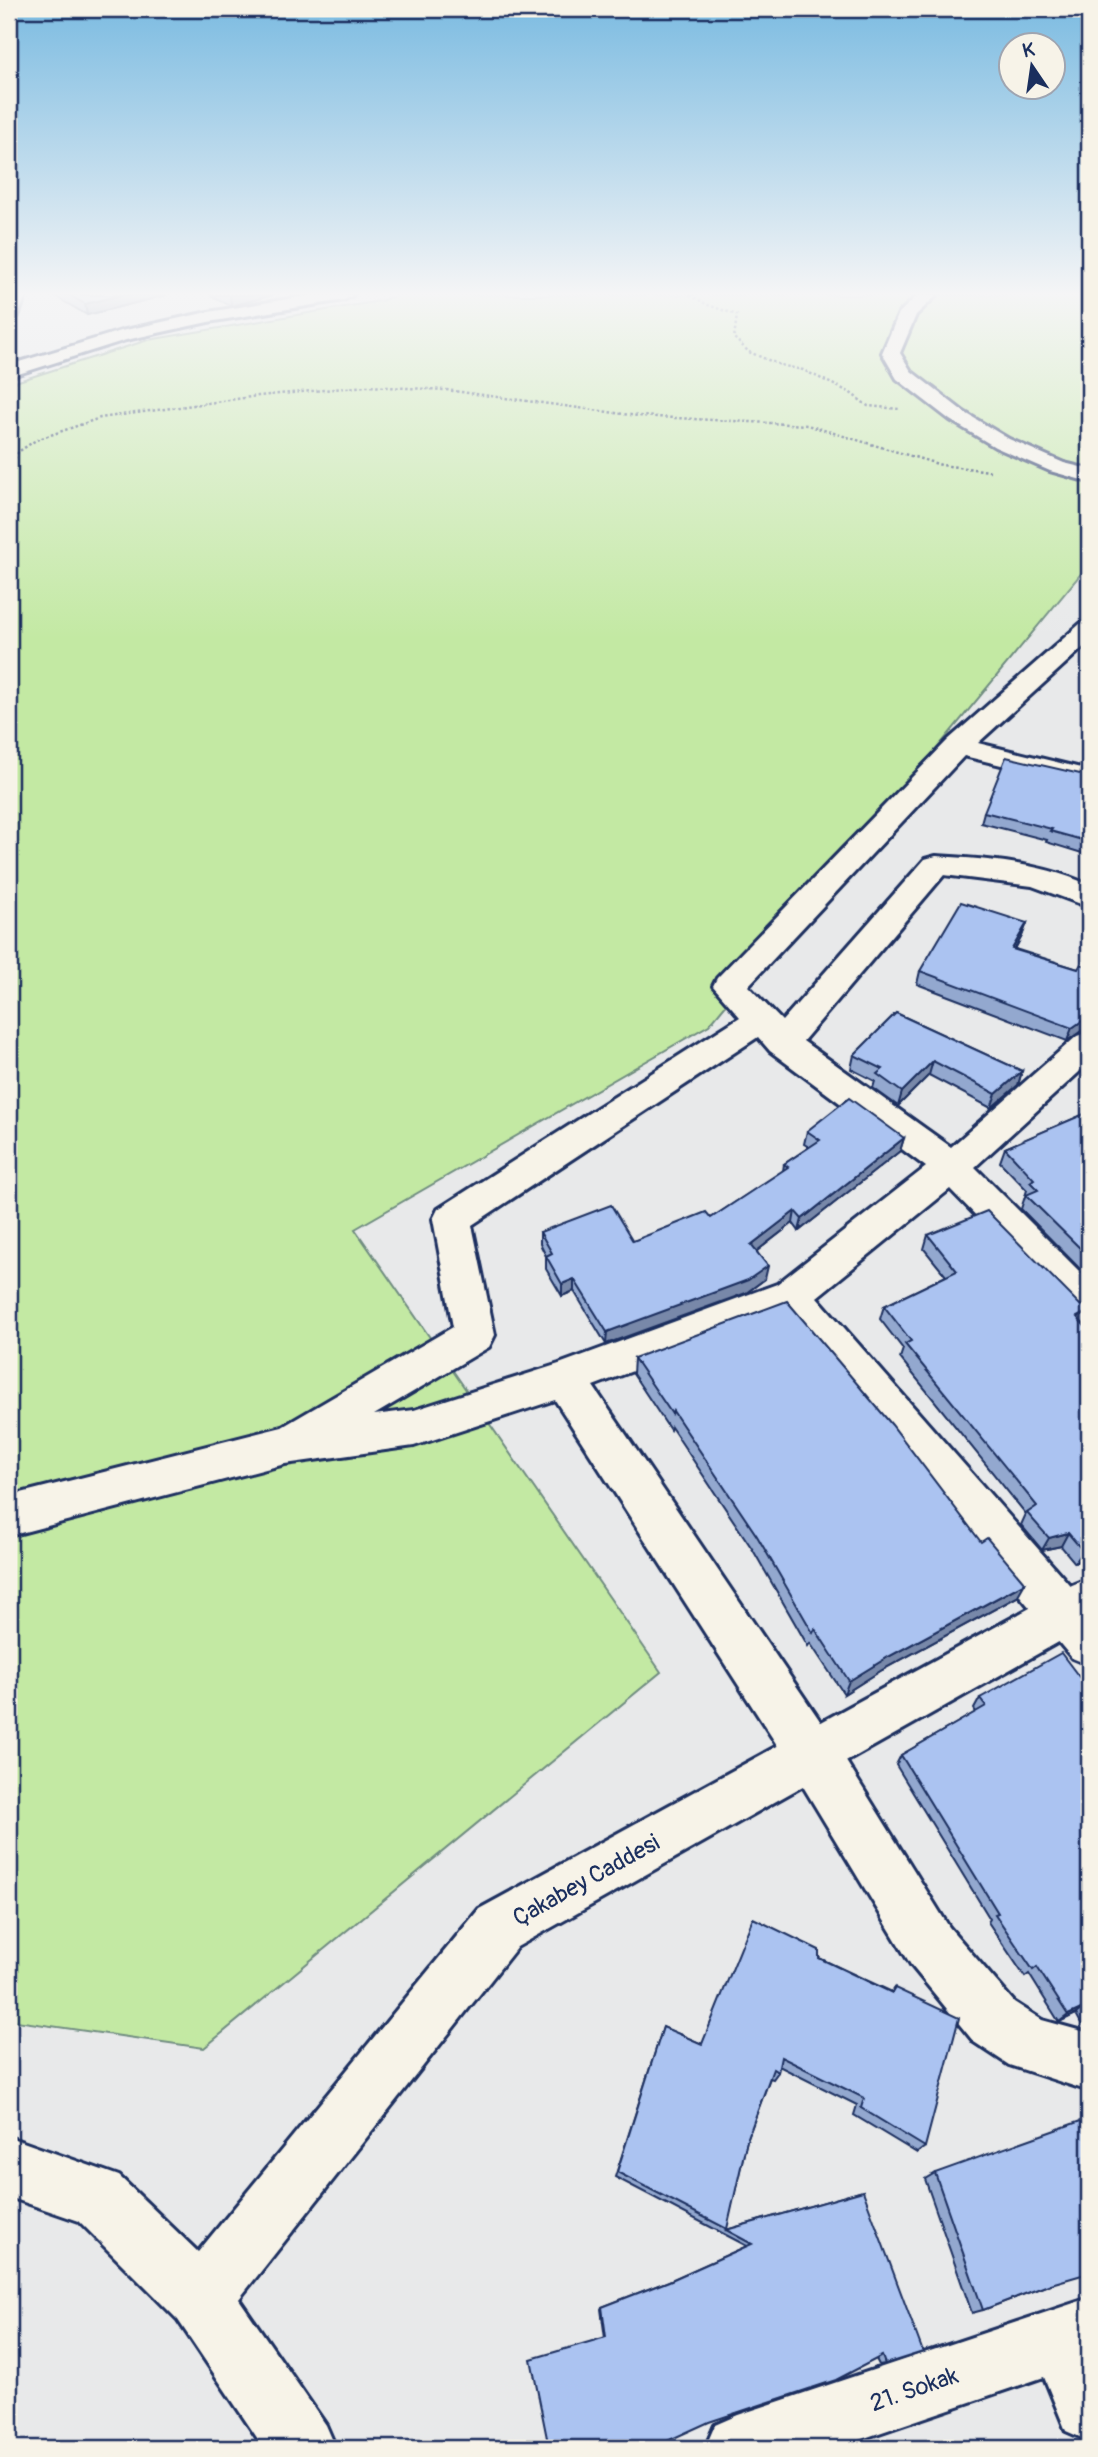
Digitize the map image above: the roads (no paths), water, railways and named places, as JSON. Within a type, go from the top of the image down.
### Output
[{"type":"street","points":[[949,410],[1002,443],[1057,467],[1089,476]]},
{"type":"street","points":[[1089,629],[958,746],[729,986],[772,1031],[952,1167],[1089,1306]]},
{"type":"street","points":[[958,746],[1089,778]]},
{"type":"street","points":[[285,1446],[475,1335],[452,1219],[772,1031],[936,865],[989,869],[1074,889],[1089,897]]},
{"type":"street","points":[[9,1516],[285,1446],[414,1429],[565,1379],[791,1295],[952,1167],[1086,1054]]},
{"type":"street","points":[[791,1295],[1082,1619]]},
{"type":"street","points":[[565,1379],[813,1755],[930,1946],[994,2022],[1029,2045],[1089,2063]]},
{"type":"street","name":"Çakabey Caddesi","points":[[200,2298],[498,1928],[813,1755],[1082,1619]]},
{"type":"street","points":[[9,2167],[98,2197],[200,2298],[303,2448]]},
{"type":"street","points":[[1074,2335],[1089,2408]]},
{"type":"street","name":"21. Sokak","points":[[738,2448],[1074,2335]]}]
